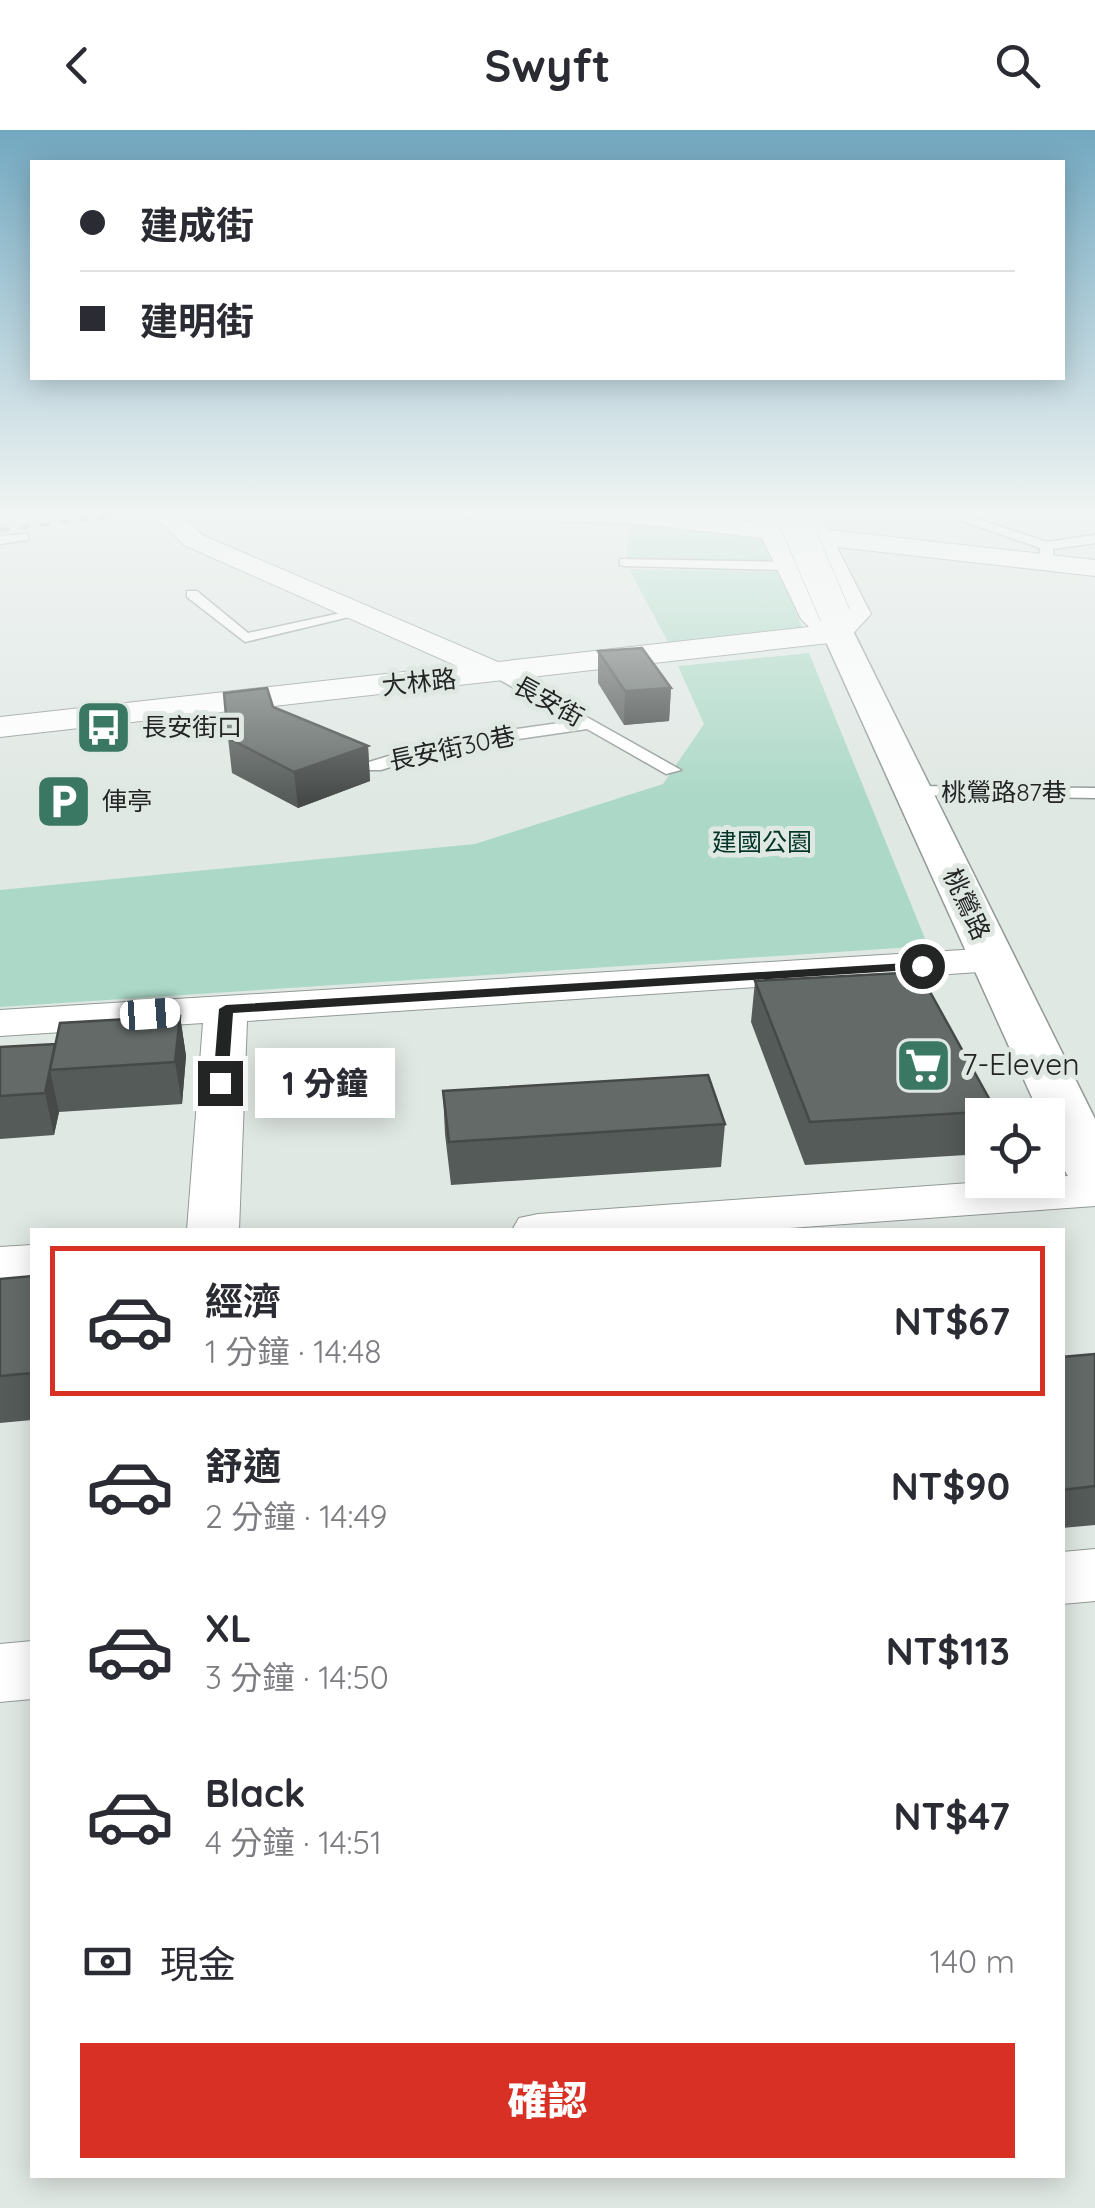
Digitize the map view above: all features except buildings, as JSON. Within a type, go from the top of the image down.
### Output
[{"type":"main road","points":[[829,607],[837,624]]},
{"type":"main road","name":"桃鶯路","points":[[837,624],[1095,1175]]},
{"type":"street","name":"長安街","points":[[347,607],[498,673]]},
{"type":"street","name":"桃鶯路","points":[[808,607],[814,619],[837,624]]},
{"type":"street","name":"大林路","points":[[0,728],[498,673],[837,624]]},
{"type":"street","points":[[0,1024],[994,961]]},
{"type":"street","points":[[213,1228],[226,1009]]},
{"type":"street","points":[[566,1228],[1095,1190]]},
{"type":"street","points":[[0,1264],[30,1262]]},
{"type":"street","points":[[1065,1578],[1095,1576]]},
{"type":"street","points":[[0,1673],[30,1670]]},
{"type":"lane","points":[[208,607],[245,638],[358,612]]},
{"type":"lane","name":"長安街","points":[[498,673],[672,770]]},
{"type":"lane","name":"長安街30巷","points":[[375,766],[441,745],[589,724]]},
{"type":"lane","name":"桃鶯路87巷","points":[[913,791],[1095,792]]},
{"type":"green space","points":[[649,607],[794,607],[804,631],[670,646]]},
{"type":"green space","name":"建國公園","points":[[809,653],[928,946],[0,1007],[0,890],[475,844],[663,784],[704,724],[678,666]]},
{"type":"place","name":"長安街口","points":[[103,727]]},
{"type":"place","name":"俥亭","points":[[63,801]]},
{"type":"place","name":"7-Eleven","points":[[923,1065]]},
{"type":"route","points":[[220,1083],[226,1009],[922,966]]}]
